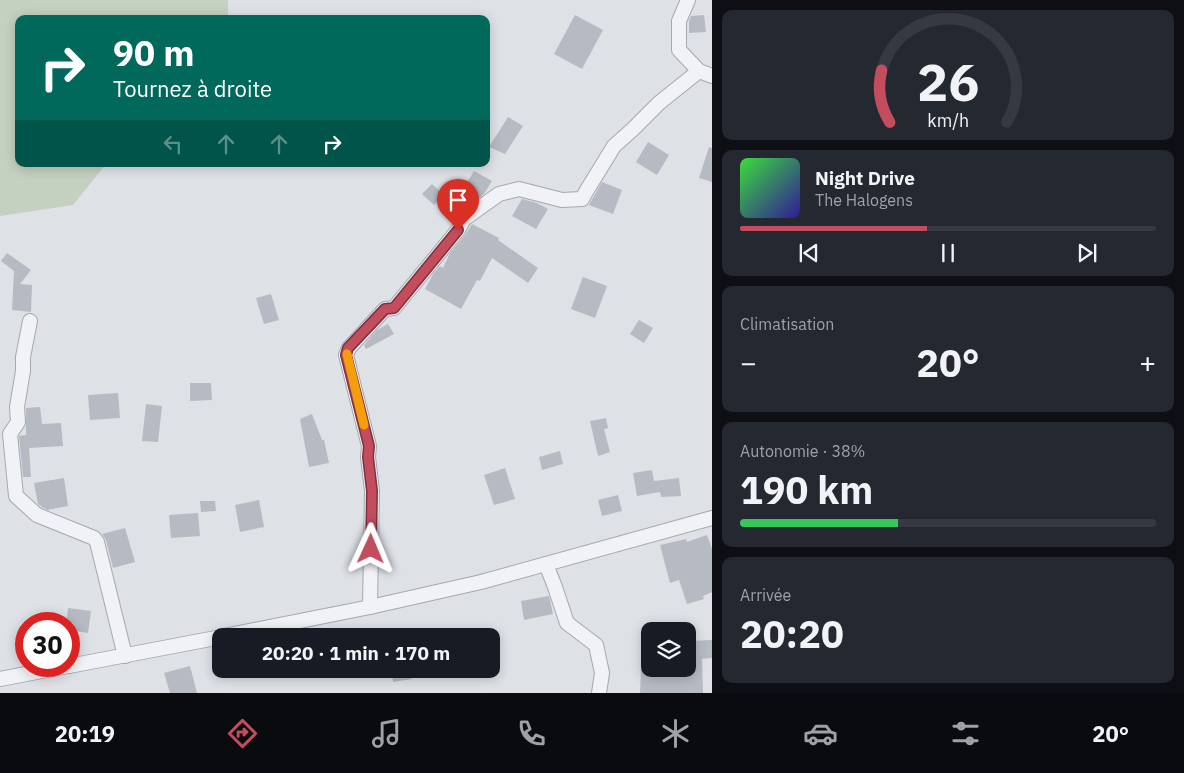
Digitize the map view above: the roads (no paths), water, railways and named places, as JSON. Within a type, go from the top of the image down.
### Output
[{"type":"street","points":[[370,607],[372,491],[368,457],[369,446],[346,355],[348,348],[385,309],[394,308],[458,230],[464,219],[500,194],[519,189],[562,200],[582,199],[614,146],[658,103],[705,74],[679,50],[679,21],[688,0]]},
{"type":"street","points":[[30,321],[23,357],[23,371],[17,407],[18,422],[10,434],[16,496],[36,516],[94,538],[97,542],[124,656]]},
{"type":"street","points":[[263,628],[370,607],[481,582],[712,518]]},
{"type":"street","points":[[546,564],[567,623],[596,645],[602,674],[599,693]]},
{"type":"street","points":[[80,664],[212,638]]},
{"type":"street","points":[[0,678],[15,675]]}]
